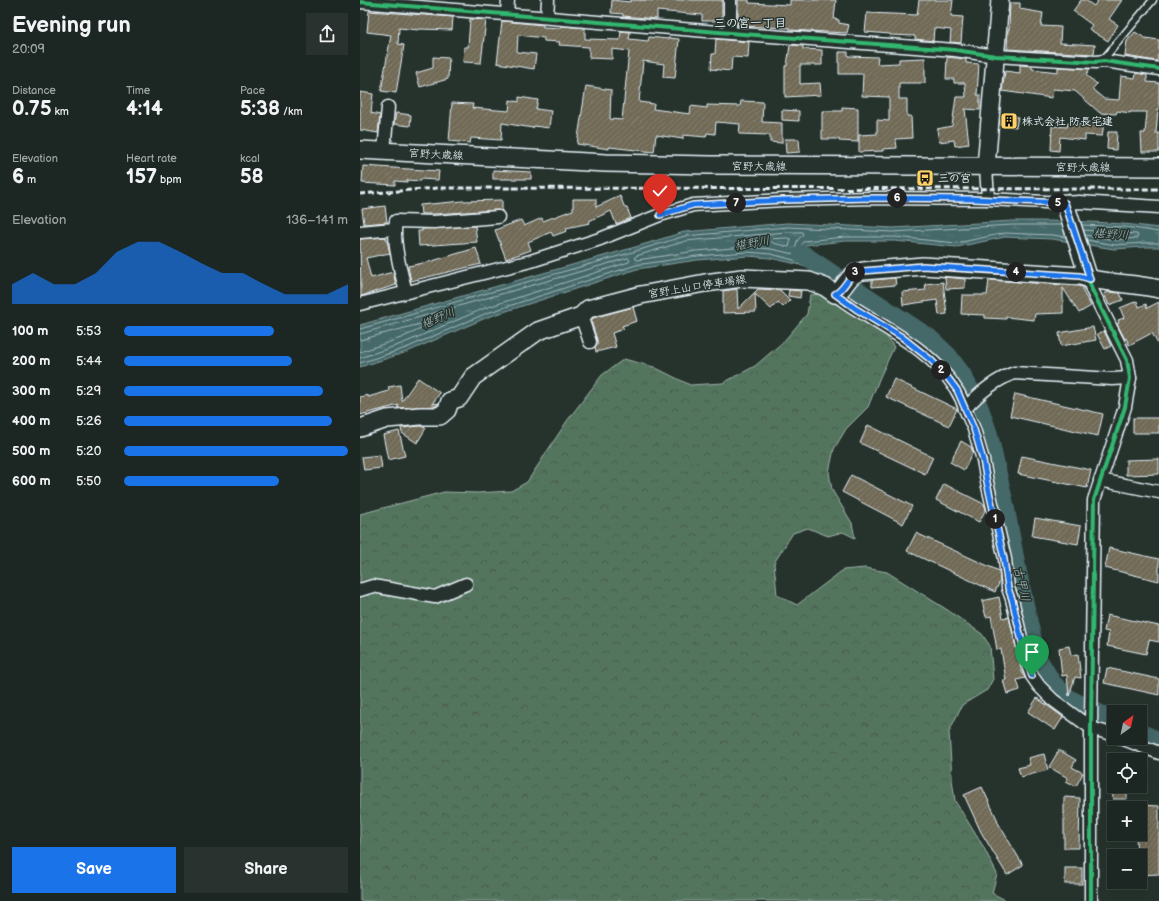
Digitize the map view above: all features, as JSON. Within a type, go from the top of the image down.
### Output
[{"type":"main road","points":[[986,167],[1000,0]]},
{"type":"main road","name":"宮野大歳線","points":[[360,150],[606,163],[702,165],[1159,167]]},
{"type":"main road","points":[[1066,207],[1088,275]]},
{"type":"main road","points":[[837,292],[855,272],[923,266],[1080,276],[1088,275],[1159,289]]},
{"type":"main road","name":"宮野上山口停車場線","points":[[360,428],[387,419],[440,416],[447,410],[450,401],[458,398],[473,377],[538,331],[581,316],[588,309],[641,295],[705,283],[742,278],[810,281],[837,292]]},
{"type":"street","points":[[507,14],[508,0]]},
{"type":"street","points":[[547,17],[548,0]]},
{"type":"street","points":[[730,0],[730,33]]},
{"type":"street","points":[[365,2],[730,33],[955,50],[996,56],[1102,61],[1159,69]]},
{"type":"street","points":[[384,151],[388,107]]},
{"type":"street","points":[[986,167],[988,199]]},
{"type":"street","points":[[360,304],[531,261],[600,239],[660,215],[693,205],[784,200],[874,198],[988,199],[1066,207],[1079,202],[1159,207]]},
{"type":"street","points":[[406,292],[401,273],[394,229],[396,221],[434,222],[498,217]]},
{"type":"street","points":[[360,232],[394,229]]},
{"type":"street","points":[[1088,275],[1092,290],[1127,360],[1130,378],[1125,407],[1094,500],[1091,726],[1091,901]]},
{"type":"street","points":[[837,292],[856,309],[902,337],[931,360],[957,390],[967,407],[983,460],[1004,559],[1008,588],[1026,659],[1032,676],[1039,686],[1053,700],[1091,726],[1107,732]]},
{"type":"street","points":[[581,316],[590,342]]},
{"type":"street","points":[[967,407],[1001,378],[1014,373],[1112,379],[1130,378]]},
{"type":"street","points":[[1100,480],[1159,492]]},
{"type":"street","points":[[360,590],[373,586],[435,597],[466,584]]},
{"type":"street","points":[[1139,745],[1159,753]]},
{"type":"lane","points":[[1102,61],[1153,0]]},
{"type":"green space","points":[[822,294],[885,334],[894,347],[868,407],[846,429],[834,449],[829,472],[832,490],[852,523],[855,538],[843,532],[828,536],[808,528],[793,533],[774,563],[777,595],[797,605],[843,570],[865,568],[887,572],[949,611],[982,634],[990,646],[993,679],[987,690],[962,705],[949,732],[952,779],[955,801],[983,846],[997,874],[992,893],[1007,901],[360,901],[360,514],[444,492],[477,493],[511,491],[527,482],[567,421],[602,375],[624,359],[654,367],[690,385],[723,383],[755,366],[784,341],[807,314],[810,295]]},
{"type":"water","name":"椹野川","points":[[1012,221],[1067,221],[1159,228],[1159,247],[1114,249],[1052,239],[1005,237],[957,247],[895,241],[845,241],[805,245],[805,253],[821,265],[826,277],[797,264],[770,258],[748,256],[697,260],[637,269],[488,317],[407,352],[360,367],[360,325],[684,232],[787,223],[893,228]]},
{"type":"building","points":[[612,0],[630,2],[631,0],[722,0],[722,25],[718,24],[718,21],[702,21],[702,15],[657,11],[657,19],[623,16],[623,14],[611,13]]},
{"type":"building","points":[[738,0],[749,0],[749,3],[790,5],[790,0],[836,0],[834,19],[839,20],[839,23],[849,25],[847,33],[790,30],[790,28],[738,26]]},
{"type":"building","points":[[919,0],[953,0],[951,16],[963,17],[961,43],[950,42],[951,30],[934,28],[933,41],[915,39],[915,36],[865,32],[867,13],[917,15]]},
{"type":"building","points":[[1081,0],[1085,0],[1094,6],[1098,0],[1122,0],[1109,19],[1118,25],[1108,41],[1089,29],[1092,25],[1073,11]]},
{"type":"building","points":[[1010,3],[1020,3],[1020,9],[1043,13],[1041,26],[1061,27],[1060,43],[1095,45],[1094,54],[1007,49]]},
{"type":"building","points":[[369,11],[453,17],[452,30],[419,30],[399,28],[398,44],[404,45],[396,93],[381,91],[391,35],[367,32]]},
{"type":"building","points":[[470,19],[486,20],[481,63],[463,62],[464,47],[468,47]]},
{"type":"building","points":[[502,21],[543,25],[543,27],[561,28],[561,26],[585,28],[585,39],[620,40],[621,31],[630,32],[629,39],[648,41],[649,37],[679,39],[675,78],[663,77],[664,64],[643,61],[639,102],[654,104],[653,109],[690,114],[691,106],[707,108],[707,105],[740,106],[741,101],[763,102],[762,122],[782,123],[782,143],[770,142],[770,135],[739,134],[740,124],[716,122],[715,134],[707,133],[706,137],[683,135],[683,139],[656,135],[654,152],[609,147],[609,149],[577,144],[586,86],[611,90],[610,119],[622,120],[629,51],[612,49],[612,59],[589,58],[589,47],[559,45],[560,42],[544,41],[544,38],[518,35],[517,52],[536,54],[534,69],[497,63]]},
{"type":"building","points":[[1135,32],[1145,38],[1159,40],[1159,55],[1157,61],[1125,56],[1127,41]]},
{"type":"building","points":[[716,39],[749,42],[748,58],[732,57],[731,71],[711,69],[712,54],[715,54]]},
{"type":"building","points":[[790,45],[803,46],[803,49],[822,50],[822,65],[800,65],[800,84],[820,83],[821,95],[785,97],[785,66],[787,66]]},
{"type":"building","points":[[839,52],[848,52],[848,56],[878,57],[877,64],[899,63],[899,59],[925,58],[925,83],[899,83],[899,99],[907,99],[907,116],[911,116],[912,138],[896,139],[897,148],[883,149],[883,151],[859,152],[859,135],[877,134],[877,120],[889,121],[889,97],[862,96],[863,74],[839,74]]},
{"type":"building","points":[[433,57],[449,58],[448,79],[420,87],[416,73],[433,68]]},
{"type":"building","points":[[947,57],[966,59],[966,63],[979,64],[977,95],[980,95],[980,110],[965,109],[969,144],[955,146],[954,140],[939,142],[937,129],[952,126],[956,97],[966,97],[965,83],[954,83],[954,79],[946,79]]},
{"type":"building","points":[[1020,65],[1032,66],[1032,69],[1058,72],[1058,67],[1090,69],[1086,75],[1097,84],[1092,89],[1104,99],[1119,100],[1121,76],[1135,78],[1136,73],[1147,75],[1147,82],[1159,83],[1159,109],[1156,133],[1159,133],[1159,152],[1142,152],[1141,133],[1145,133],[1147,112],[1130,113],[1117,111],[1116,114],[1100,113],[1075,91],[1053,89],[1052,98],[1002,91],[1005,71],[1020,73]]},
{"type":"building","points":[[360,92],[373,94],[371,113],[380,115],[378,133],[360,130]]},
{"type":"building","points":[[519,97],[538,100],[536,109],[551,111],[549,128],[534,126],[533,128],[502,123],[501,140],[471,138],[470,143],[449,141],[452,103],[473,104],[472,108],[509,111],[510,100],[519,102]]},
{"type":"building","points":[[842,107],[858,108],[858,142],[839,141],[839,139],[822,139],[822,111],[842,111]]},
{"type":"building","points":[[782,110],[799,111],[799,121],[782,120]]},
{"type":"building","points":[[396,113],[411,115],[410,126],[394,124]]},
{"type":"building","name":"株式会社 防長宅建","points":[[1002,115],[1018,117],[1016,127],[1000,125]]},
{"type":"building","points":[[1091,122],[1104,123],[1102,136],[1085,135],[1085,140],[1060,137],[1059,151],[1051,150],[1052,126],[1067,127],[1068,123],[1090,126]]},
{"type":"building","points":[[1108,132],[1117,132],[1116,150],[1107,149]]},
{"type":"building","points":[[785,139],[799,139],[800,152],[786,153]]},
{"type":"building","points":[[363,166],[439,171],[438,180],[420,179],[420,181],[395,181],[395,185],[362,183]]},
{"type":"building","points":[[493,170],[531,172],[531,179],[493,179]]},
{"type":"building","points":[[620,196],[631,218],[616,224],[611,211],[589,221],[590,223],[566,228],[567,231],[553,236],[551,232],[528,242],[531,250],[506,259],[495,230],[521,220],[524,226],[542,218],[543,221],[573,210],[573,199],[596,199],[596,207]]},
{"type":"building","points":[[502,200],[502,211],[421,214],[420,205],[463,201]]},
{"type":"building","points":[[385,206],[387,222],[364,224],[362,209]]},
{"type":"building","points":[[475,226],[477,242],[419,246],[418,231],[422,231],[422,229]]},
{"type":"building","points":[[386,237],[390,253],[366,258],[371,278],[393,272],[396,285],[361,296],[360,239]]},
{"type":"building","points":[[476,248],[481,264],[411,281],[408,266],[429,262]]},
{"type":"building","points":[[945,277],[965,279],[965,288],[946,289]]},
{"type":"building","points":[[895,278],[896,285],[872,287],[872,280]]},
{"type":"building","points":[[989,280],[1083,287],[1083,292],[1091,306],[1079,313],[1063,288],[1063,313],[1035,314],[1034,320],[1006,317],[1006,319],[985,318],[985,315],[961,314],[962,295],[987,295]]},
{"type":"building","points":[[943,282],[947,314],[939,315],[937,300],[903,305],[902,292],[926,290],[925,284]]},
{"type":"building","points":[[737,289],[738,309],[758,289],[780,290],[790,300],[783,307],[778,302],[771,309],[755,294],[756,312],[723,313],[723,291]]},
{"type":"building","points":[[789,290],[801,291],[800,298],[788,296]]},
{"type":"building","points":[[1109,292],[1120,293],[1123,300],[1109,305],[1104,294]]},
{"type":"building","points":[[1137,301],[1139,307],[1146,304],[1147,308],[1159,302],[1159,346],[1152,333],[1129,345],[1117,324],[1119,323],[1118,320],[1124,318],[1120,308]]},
{"type":"building","points":[[633,307],[637,321],[622,326],[624,329],[612,333],[616,347],[596,352],[595,347],[597,340],[591,321],[593,318]]},
{"type":"building","points":[[1093,327],[1096,340],[1061,346],[1059,333]]},
{"type":"building","points":[[1104,331],[1111,346],[1105,349],[1097,334]]},
{"type":"building","points":[[418,378],[440,393],[432,404],[439,403],[436,406],[397,408],[399,405],[360,415],[360,397],[368,395],[368,397],[389,391],[388,387],[400,385],[402,401]]},
{"type":"building","points":[[894,379],[957,409],[949,426],[886,397]]},
{"type":"building","points":[[1015,394],[1103,414],[1098,436],[1010,416]]},
{"type":"building","points":[[1133,418],[1159,418],[1159,433],[1133,433]]},
{"type":"building","points":[[868,425],[933,457],[925,474],[860,443]]},
{"type":"building","points":[[420,426],[426,428],[417,443],[402,433],[401,428]]},
{"type":"building","points":[[399,431],[405,456],[388,460],[383,435]]},
{"type":"building","points":[[961,441],[971,447],[973,452],[964,470],[950,462]]},
{"type":"building","points":[[380,455],[382,468],[364,470],[362,457]]},
{"type":"building","points":[[1022,456],[1091,470],[1087,488],[1018,474]]},
{"type":"building","points":[[1159,459],[1159,474],[1126,475],[1126,460]]},
{"type":"building","points":[[851,475],[912,506],[903,524],[842,492]]},
{"type":"building","points":[[944,484],[984,504],[986,509],[979,522],[936,500]]},
{"type":"building","points":[[1035,518],[1081,526],[1078,544],[1032,536]]},
{"type":"building","points":[[916,533],[999,571],[1000,581],[995,592],[907,551]]},
{"type":"building","points":[[1109,548],[1159,559],[1159,581],[1105,568]]},
{"type":"building","points":[[999,597],[1003,618],[1009,617],[1021,670],[1025,678],[1017,680],[1020,690],[1007,694],[1003,680],[1006,680],[1001,649],[997,650],[991,616],[986,617],[982,601]]},
{"type":"building","points":[[1107,615],[1159,626],[1159,642],[1149,640],[1146,654],[1107,646],[1109,632],[1104,631]]},
{"type":"building","points":[[1069,646],[1071,655],[1078,654],[1081,678],[1075,677],[1069,696],[1067,675],[1062,676],[1059,648]]},
{"type":"building","points":[[1107,668],[1159,679],[1159,695],[1104,683]]},
{"type":"building","points":[[1037,698],[1063,717],[1055,730],[1028,712]]},
{"type":"building","points":[[1059,750],[1076,760],[1072,767],[1083,773],[1076,786],[1066,781],[1068,778],[1049,767]]},
{"type":"building","points":[[1044,754],[1048,770],[1021,777],[1018,768],[1030,765],[1028,758]]},
{"type":"building","points":[[982,787],[997,821],[1023,865],[1007,875],[981,832],[964,795]]},
{"type":"building","points":[[1113,793],[1127,793],[1127,799],[1113,799]]},
{"type":"building","points":[[1064,797],[1080,798],[1079,848],[1064,848]]},
{"type":"building","points":[[1147,805],[1159,806],[1159,874],[1147,875],[1147,849],[1137,849],[1136,841],[1147,841]]},
{"type":"building","points":[[1065,868],[1082,868],[1082,884],[1065,884]]},
{"type":"waterway","name":"古甲川","points":[[802,254],[929,338],[948,356],[962,375],[979,407],[988,433],[1031,634],[1038,659],[1052,683],[1069,699],[1107,718]]},
{"type":"waterway","name":"古甲川","points":[[1147,736],[1159,741]]},
{"type":"railway","points":[[360,194],[437,188],[1159,189]]},
{"type":"cycle path","points":[[360,2],[955,50],[996,56],[1096,62],[1104,61],[1159,69]]},
{"type":"cycle path","points":[[1065,203],[1092,290],[1127,360],[1130,378],[1125,407],[1094,500],[1091,725],[1091,901]]},
{"type":"place","name":"株式会社 防長宅建","points":[[1009,121]]},
{"type":"place","name":"三の宮","points":[[925,178]]},
{"type":"district","name":"三の宮一丁目","points":[[750,23]]},
{"type":"route","points":[[660,215],[693,205],[784,200],[874,198],[988,199],[1065,203],[1090,279],[1080,276],[923,266],[855,272],[850,276],[840,291],[835,294],[856,309],[902,337],[931,360],[957,390],[974,429],[983,460],[1004,559],[1008,588],[1026,659],[1032,676]]}]
